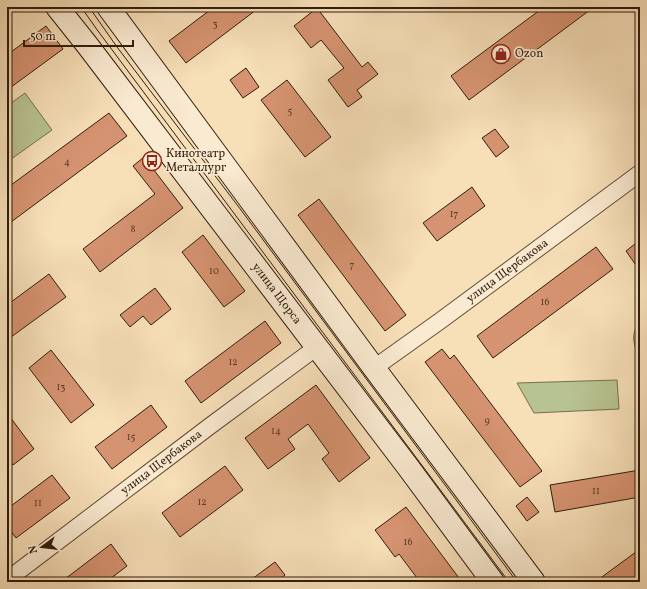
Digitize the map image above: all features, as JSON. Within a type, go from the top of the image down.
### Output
[{"type":"main road","name":"улица Щорса","points":[[57,7],[317,347],[493,582]]},
{"type":"main road","points":[[108,7],[534,582]]},
{"type":"street","name":"улица Щербакова","points":[[374,368],[640,173]]},
{"type":"street","name":"улица Щербакова","points":[[7,580],[317,347]]},
{"type":"green space","points":[[25,93],[52,130],[7,162],[7,106]]},
{"type":"green space","points":[[640,319],[640,357],[635,346],[634,334]]},
{"type":"green space","points":[[617,380],[619,409],[534,413],[517,383]]},
{"type":"building","points":[[214,7],[260,7],[186,63],[169,41]]},
{"type":"building","points":[[544,7],[594,7],[469,100],[451,76]]},
{"type":"building","points":[[317,8],[362,67],[368,62],[378,74],[357,90],[362,97],[348,107],[328,80],[344,68],[321,40],[311,48],[294,26]]},
{"type":"building","points":[[46,26],[63,49],[7,90],[7,55]]},
{"type":"building","points":[[246,68],[259,87],[243,98],[230,80]]},
{"type":"building","points":[[287,80],[331,137],[305,157],[261,100]]},
{"type":"building","points":[[109,113],[127,136],[7,225],[7,188]]},
{"type":"building","points":[[495,129],[509,147],[496,157],[482,138]]},
{"type":"building","points":[[144,157],[183,208],[100,272],[83,249],[155,194],[133,166]]},
{"type":"building","points":[[472,187],[485,206],[437,241],[423,223]]},
{"type":"building","points":[[319,199],[406,315],[385,331],[298,215]]},
{"type":"building","points":[[203,235],[245,291],[224,307],[182,252]]},
{"type":"building","points":[[640,240],[640,271],[626,251]]},
{"type":"building","points":[[596,247],[613,269],[493,358],[477,336]]},
{"type":"building","points":[[49,274],[66,297],[7,340],[7,305]]},
{"type":"building","points":[[155,288],[171,309],[151,325],[143,316],[130,327],[120,315]]},
{"type":"building","points":[[265,321],[281,343],[201,403],[185,381]]},
{"type":"building","points":[[442,349],[450,359],[454,355],[542,471],[520,487],[425,362]]},
{"type":"building","points":[[51,350],[94,405],[71,423],[29,368]]},
{"type":"building","points":[[316,385],[370,458],[339,482],[322,459],[329,453],[308,424],[288,439],[295,449],[268,469],[245,438]]},
{"type":"building","points":[[151,405],[167,427],[112,469],[95,447]]},
{"type":"building","points":[[7,413],[34,449],[13,465],[7,456]]},
{"type":"building","points":[[225,466],[243,490],[180,537],[162,513]]},
{"type":"building","points":[[640,470],[640,497],[555,512],[550,485]]},
{"type":"building","points":[[52,475],[70,498],[16,538],[7,526],[7,509]]},
{"type":"building","points":[[527,497],[539,512],[527,521],[516,506]]},
{"type":"building","points":[[406,507],[462,582],[420,582],[399,554],[395,557],[375,530]]},
{"type":"building","points":[[111,544],[127,566],[106,582],[61,582]]},
{"type":"building","points":[[640,549],[640,582],[595,582]]},
{"type":"building","points":[[275,562],[285,575],[277,582],[248,582]]},
{"type":"tram line","points":[[81,7],[509,582]]},
{"type":"tram line","points":[[89,7],[117,47],[238,206],[517,582]]},
{"type":"place","name":"Ozon","points":[[501,54]]},
{"type":"place","name":"Кинотеатр Металлург","points":[[152,161]]}]
